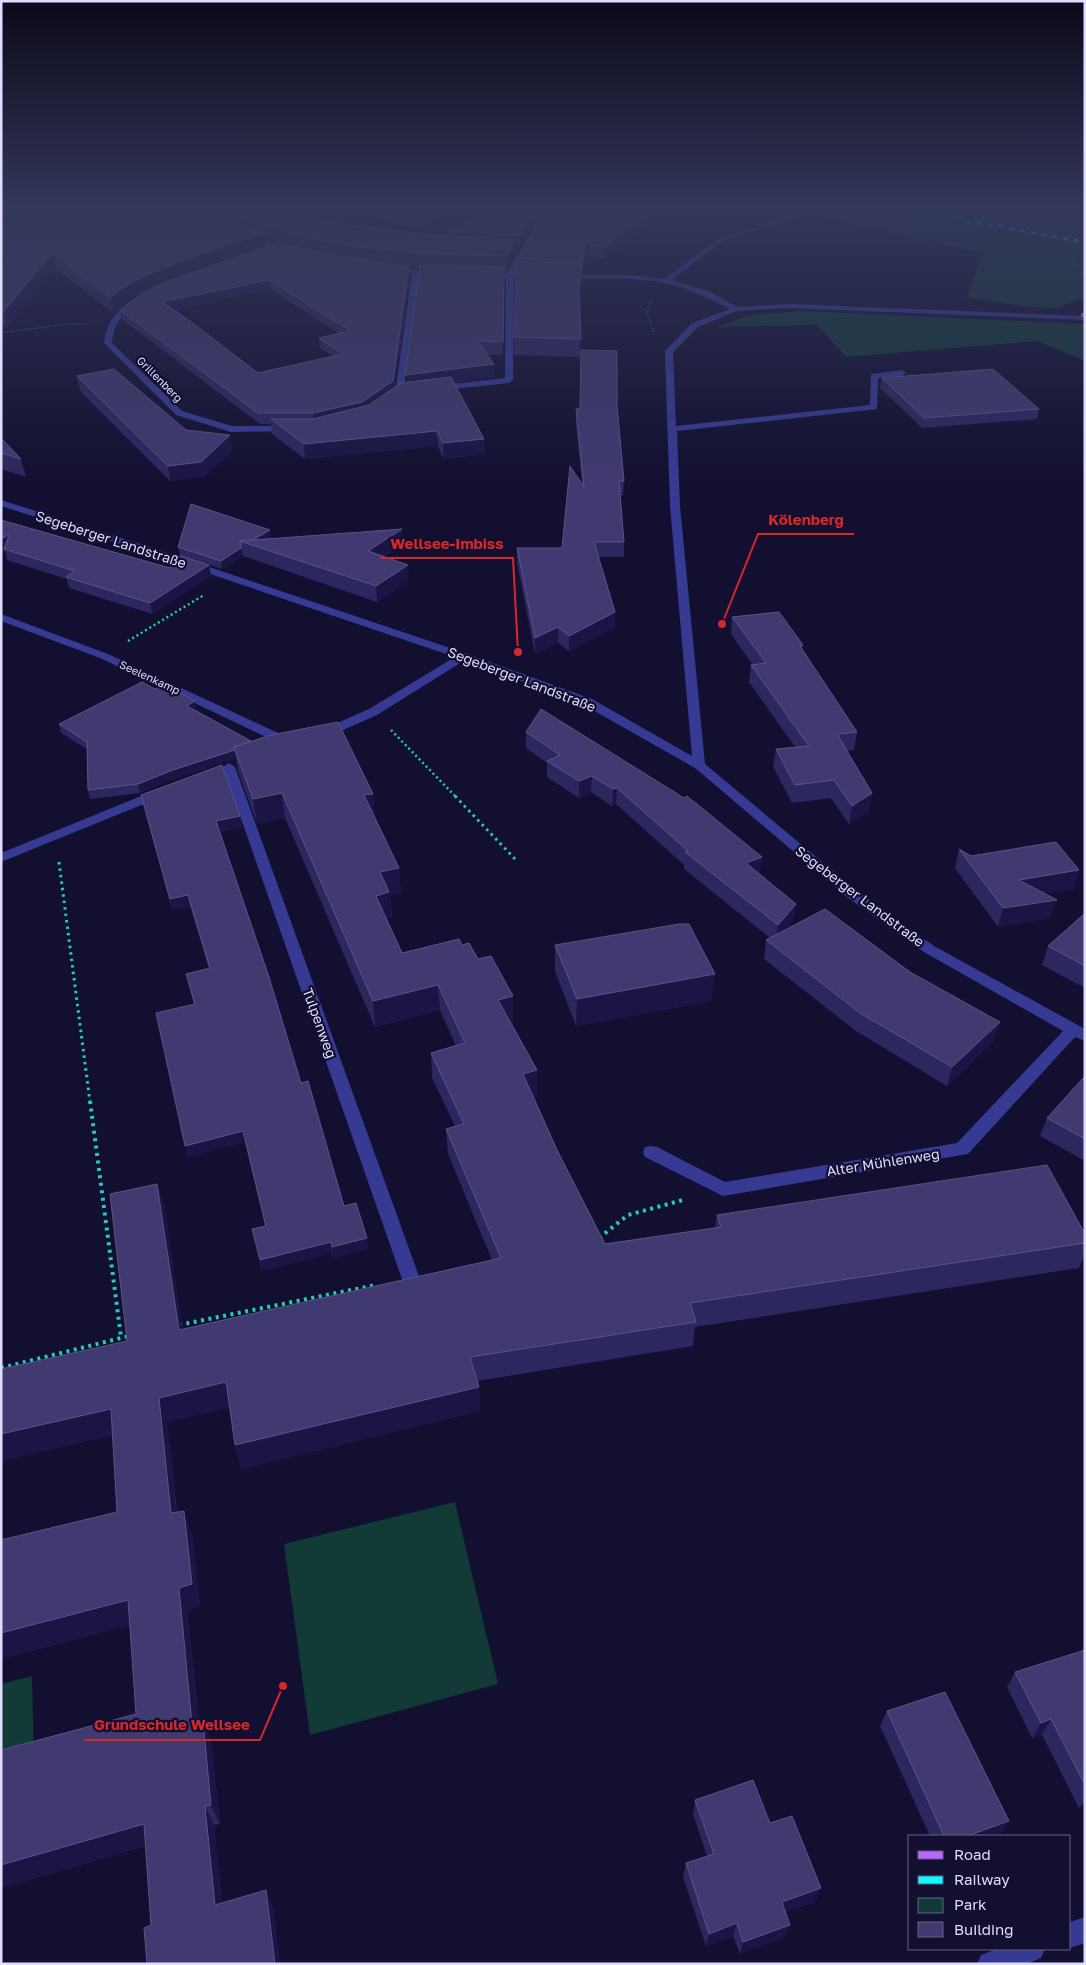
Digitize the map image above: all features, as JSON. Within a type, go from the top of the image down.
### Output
[{"type":"street","points":[[110,324],[125,309],[140,300]]},
{"type":"street","points":[[391,399],[403,393],[413,300]]},
{"type":"street","points":[[426,390],[509,380],[510,300]]},
{"type":"street","points":[[719,300],[736,309]]},
{"type":"street","points":[[699,766],[675,506],[669,351],[695,325],[736,309],[788,306],[1084,315]]},
{"type":"street","name":"Grillenberg","points":[[110,324],[108,343],[179,413],[231,429],[305,429]]},
{"type":"street","points":[[672,428],[874,407],[874,376],[902,373]]},
{"type":"street","name":"Segeberger Landstraße","points":[[1,503],[464,656],[588,702],[699,766],[852,894],[929,949],[1079,1033]]},
{"type":"street","points":[[1,516],[16,508]]},
{"type":"street","name":"Seelenkamp","points":[[1,617],[104,656],[303,742]]},
{"type":"street","points":[[276,752],[373,712],[464,656]]},
{"type":"street","name":"Tulpenweg","points":[[213,773],[234,766],[411,1279]]},
{"type":"street","points":[[1,858],[172,787]]},
{"type":"street","name":"Alter Mühlenweg","points":[[723,1189],[962,1149],[1079,1033]]},
{"type":"street","points":[[652,1152],[723,1189]]},
{"type":"street","points":[[1071,1935],[1085,1930]]},
{"type":"street","points":[[990,1964],[1029,1950]]},
{"type":"path","points":[[652,300],[647,313],[654,332],[669,351]]},
{"type":"path","points":[[1,333],[67,324],[110,324]]},
{"type":"path","points":[[139,634],[231,578]]},
{"type":"path","points":[[373,712],[515,859]]},
{"type":"path","points":[[55,836],[121,1337]]},
{"type":"path","points":[[592,1240],[600,1237],[628,1215],[723,1189]]},
{"type":"path","points":[[169,1328],[411,1279]]},
{"type":"path","points":[[1,1368],[131,1335]]},
{"type":"green space","points":[[983,300],[1078,300],[1058,308],[1028,307]]},
{"type":"green space","points":[[803,311],[1085,324],[1085,361],[1038,341],[846,357],[817,325],[718,327],[749,315]]},
{"type":"green space","points":[[455,1502],[498,1684],[310,1735],[284,1544]]},
{"type":"green space","points":[[32,1676],[34,1760],[1,1768],[1,1684]]},
{"type":"building","points":[[1,300],[13,300],[3,312],[1,311]]},
{"type":"building","points":[[134,300],[173,300],[162,302],[258,373],[343,354],[319,338],[351,331],[301,300],[404,300],[393,381],[362,402],[313,413],[258,413],[120,310]]},
{"type":"building","points":[[415,300],[504,300],[503,342],[477,341],[494,364],[405,375]]},
{"type":"building","points":[[515,300],[579,300],[581,339],[514,337]]},
{"type":"building","points":[[581,350],[617,351],[617,406],[624,481],[619,481],[624,542],[594,542],[615,612],[569,636],[558,627],[535,638],[517,548],[562,548],[570,466],[584,487],[576,409],[580,409]]},
{"type":"building","points":[[114,369],[186,430],[230,435],[201,462],[168,466],[77,376]]},
{"type":"building","points":[[993,369],[1039,409],[924,418],[882,378]]},
{"type":"building","points":[[451,377],[484,439],[443,443],[437,431],[304,444],[271,419],[313,419],[369,405],[401,383]]},
{"type":"building","points":[[1,438],[21,459],[1,453]]},
{"type":"building","points":[[191,504],[270,530],[253,540],[240,541],[241,548],[221,561],[178,547]]},
{"type":"building","points":[[1,520],[170,568],[175,554],[209,565],[150,603],[66,577],[75,571],[4,549],[9,535],[1,539]]},
{"type":"building","points":[[402,529],[368,551],[408,565],[376,586],[240,541]]},
{"type":"building","points":[[779,612],[803,645],[800,646],[857,732],[837,734],[872,793],[852,806],[834,780],[795,785],[776,749],[809,746],[751,665],[766,663],[732,617]]},
{"type":"building","points":[[142,682],[155,689],[164,684],[195,701],[187,706],[251,741],[234,747],[235,750],[173,770],[138,784],[88,790],[87,742],[59,724]]},
{"type":"building","points":[[541,709],[684,798],[687,796],[762,857],[746,863],[796,904],[778,925],[685,852],[688,851],[617,788],[613,789],[592,776],[579,781],[547,761],[560,755],[526,732]]},
{"type":"building","points":[[338,722],[373,794],[364,795],[399,868],[380,872],[389,892],[376,896],[402,953],[459,939],[462,945],[469,943],[478,959],[491,956],[513,996],[498,1000],[537,1070],[523,1074],[557,1150],[605,1244],[721,1227],[717,1215],[1047,1165],[1085,1234],[1085,1243],[690,1303],[696,1322],[470,1357],[479,1387],[235,1445],[226,1382],[159,1398],[171,1513],[184,1511],[192,1584],[179,1588],[192,1724],[203,1720],[211,1805],[205,1806],[215,1905],[266,1890],[275,1964],[147,1964],[144,1928],[151,1925],[144,1824],[1,1865],[1,1750],[136,1714],[128,1600],[1,1633],[1,1540],[117,1512],[111,1409],[1,1434],[1,1369],[127,1341],[110,1194],[157,1184],[179,1330],[501,1258],[446,1129],[464,1124],[431,1053],[465,1043],[438,985],[373,1001],[282,793],[253,799],[234,747],[271,735]]},
{"type":"building","points":[[222,765],[240,816],[216,821],[269,977],[301,1083],[308,1081],[344,1206],[356,1203],[367,1238],[332,1247],[331,1242],[260,1260],[252,1229],[266,1226],[243,1131],[185,1146],[156,1013],[195,1004],[186,974],[210,968],[188,895],[170,899],[141,795]]},
{"type":"building","points":[[1056,842],[1079,870],[1019,880],[1057,900],[1003,908],[959,849],[971,856]]},
{"type":"building","points":[[825,909],[910,972],[1000,1022],[952,1067],[860,1013],[766,940]]},
{"type":"building","points":[[1085,914],[1085,966],[1048,946]]},
{"type":"building","points":[[679,924],[689,924],[715,974],[577,999],[555,945]]},
{"type":"building","points":[[1085,1076],[1085,1139],[1047,1118]]},
{"type":"building","points":[[1085,1650],[1085,1785],[1051,1719],[1041,1723],[1015,1672]]},
{"type":"building","points":[[945,1692],[1009,1821],[970,1835],[944,1835],[887,1711]]},
{"type":"building","points":[[753,1780],[770,1823],[792,1816],[821,1888],[782,1902],[790,1925],[743,1942],[737,1923],[709,1934],[686,1863],[714,1854],[695,1800]]},
{"type":"place","name":"Kölenberg","points":[[722,624]]},
{"type":"place","name":"Wellsee-Imbiss","points":[[518,652]]},
{"type":"place","name":"Grundschule Wellsee","points":[[283,1686]]}]
